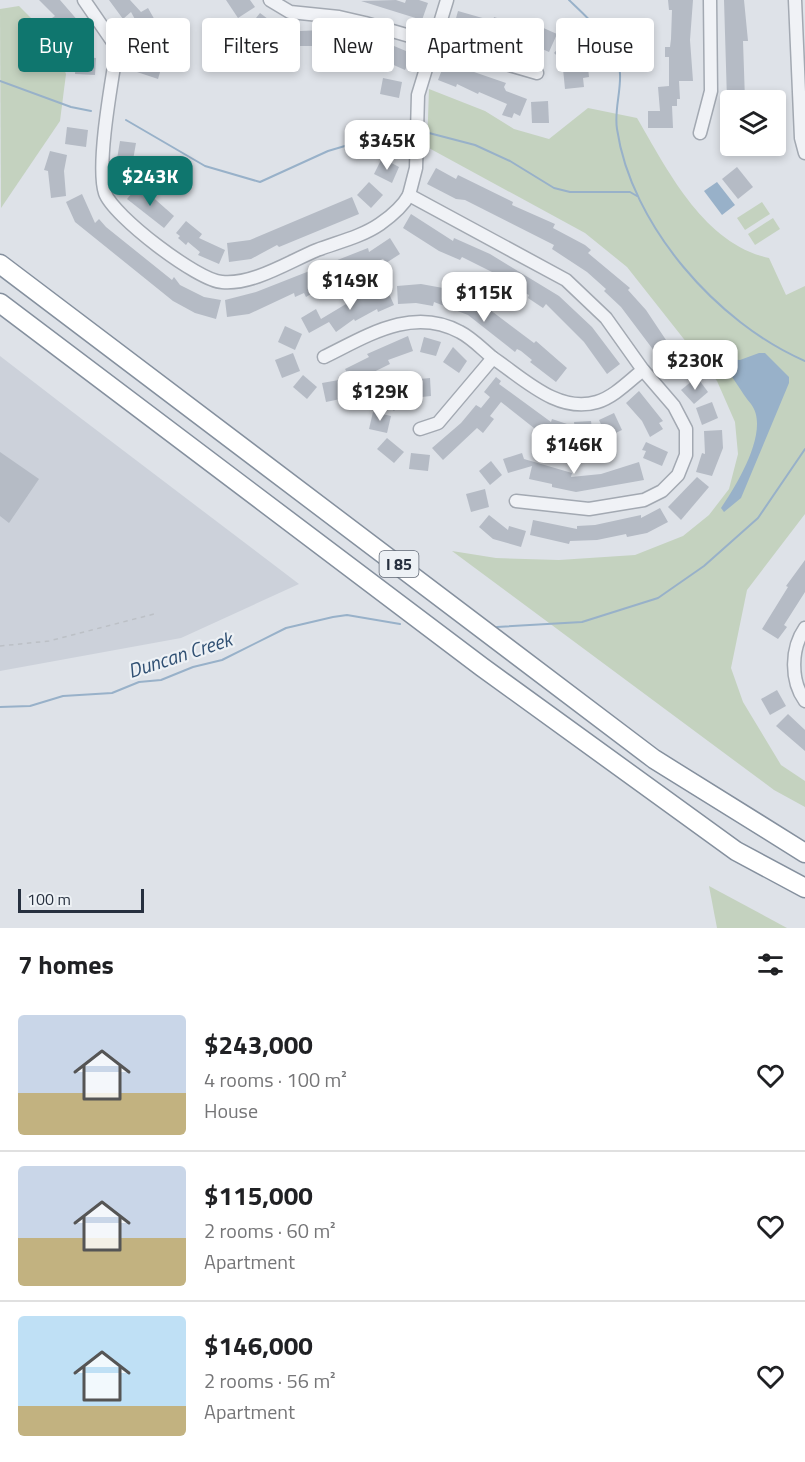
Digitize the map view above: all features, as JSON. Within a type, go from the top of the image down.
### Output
[{"type":"highway","name":"I 85","points":[[0,264],[654,759],[805,853]]},
{"type":"highway","name":"I 85","points":[[0,303],[492,674],[736,851],[805,888]]},
{"type":"street","points":[[84,0],[117,48],[108,111],[102,182],[106,195],[111,205],[128,223],[203,278],[222,282],[244,280],[355,237],[379,224],[409,195],[416,168],[418,95],[425,72]]},
{"type":"street","points":[[270,0],[290,12],[339,17],[406,36]]},
{"type":"street","points":[[442,18],[447,0]]},
{"type":"street","points":[[700,133],[711,91],[710,0]]},
{"type":"street","points":[[795,0],[801,138],[805,153]]},
{"type":"street","points":[[409,195],[566,280],[606,318],[643,370],[674,406],[686,429],[687,455],[678,476],[662,491],[644,500],[589,509],[516,501]]},
{"type":"street","points":[[324,357],[385,327],[407,321],[435,323],[460,332],[493,358],[555,400],[580,405],[608,397],[643,370]]},
{"type":"street","points":[[420,429],[438,423],[493,358]]},
{"type":"street","points":[[805,628],[796,641],[794,657],[798,684],[805,701]]},
{"type":"path","points":[[0,646],[49,641],[154,614]]},
{"type":"shaded area","points":[[0,356],[299,584],[181,638],[0,671]]},
{"type":"green space","points":[[19,6],[31,18],[18,18],[18,72],[65,72],[66,74],[60,121],[1,208],[0,9]]},
{"type":"green space","points":[[429,89],[485,111],[514,129],[549,139],[588,108],[637,118],[675,182],[707,222],[725,238],[746,250],[769,258],[786,295],[805,286],[805,514],[747,590],[731,668],[743,702],[781,765],[805,781],[805,807],[774,790],[452,551],[496,558],[559,560],[635,555],[683,536],[709,515],[729,489],[738,454],[735,422],[717,381],[627,267],[585,233],[427,147]]},
{"type":"green space","points":[[762,202],[770,214],[745,230],[737,218]]},
{"type":"green space","points":[[773,218],[780,229],[755,245],[748,234]]},
{"type":"green space","points":[[709,886],[787,928],[717,928]]},
{"type":"water","points":[[717,182],[735,205],[722,215],[704,191]]},
{"type":"water","points":[[765,353],[789,377],[789,383],[741,498],[724,512],[721,508],[749,458],[757,428],[756,415],[751,404],[724,366],[725,359],[740,360]]},
{"type":"building","points":[[39,0],[60,0],[76,18],[52,18],[55,16]]},
{"type":"building","points":[[109,0],[130,0],[141,12],[148,8],[154,18],[134,18],[131,12],[122,18]]},
{"type":"building","points":[[226,0],[250,0],[255,7],[238,18]]},
{"type":"building","points":[[396,0],[405,3],[406,0],[419,0],[428,3],[423,18],[416,18],[361,1]]},
{"type":"building","points":[[668,0],[693,0],[690,40],[693,81],[679,81],[680,99],[677,99],[677,106],[672,106],[673,128],[648,128],[648,111],[660,111],[658,87],[669,86],[669,57],[665,57],[665,47],[670,47],[672,10],[669,10]]},
{"type":"building","points":[[724,0],[744,0],[748,41],[743,41],[745,90],[727,90]]},
{"type":"building","points":[[458,11],[482,18],[456,18]]},
{"type":"building","points":[[260,13],[267,18],[256,18]]},
{"type":"building","points":[[544,28],[556,34],[549,52],[544,50]]},
{"type":"building","points":[[312,30],[312,46],[300,46],[300,31]]},
{"type":"building","points":[[394,46],[406,51],[405,70],[394,65]]},
{"type":"building","points":[[94,58],[96,58],[95,75],[75,74],[75,72],[94,72]]},
{"type":"building","points":[[137,72],[160,72],[158,79]]},
{"type":"building","points":[[441,72],[474,72],[506,83],[504,87],[506,91],[527,99],[520,116],[514,113],[512,118],[502,115],[507,104],[457,84],[456,87],[438,80]]},
{"type":"building","points":[[563,72],[588,72],[589,77],[583,78],[584,87],[565,89]]},
{"type":"building","points":[[383,78],[402,82],[399,98],[380,94]]},
{"type":"building","points":[[548,101],[549,123],[532,123],[531,102]]},
{"type":"building","points":[[67,127],[88,130],[86,147],[65,144]]},
{"type":"building","points":[[120,141],[136,143],[133,160],[130,159],[134,187],[119,189],[116,165]]},
{"type":"building","points":[[50,151],[67,155],[64,171],[66,196],[51,198],[48,171],[44,170]]},
{"type":"building","points":[[382,158],[399,167],[392,183],[374,174]]},
{"type":"building","points":[[737,167],[753,187],[738,199],[722,179]]},
{"type":"building","points":[[436,168],[456,179],[458,175],[513,202],[512,205],[555,224],[553,228],[585,245],[591,250],[588,253],[630,288],[628,290],[646,310],[674,352],[676,351],[687,363],[673,376],[621,307],[587,272],[552,249],[554,245],[465,200],[456,199],[427,184]]},
{"type":"building","points":[[369,182],[383,195],[371,208],[357,195]]},
{"type":"building","points":[[139,185],[174,216],[164,228],[127,199]]},
{"type":"building","points":[[82,194],[95,223],[99,219],[172,280],[174,277],[180,285],[204,297],[221,300],[216,319],[195,313],[173,301],[75,222],[66,202]]},
{"type":"building","points":[[352,197],[359,214],[279,247],[277,245],[251,259],[229,262],[227,243],[250,240]]},
{"type":"building","points":[[411,214],[453,241],[454,238],[490,254],[559,296],[592,327],[620,364],[607,374],[584,342],[546,304],[543,308],[528,298],[529,295],[490,276],[492,272],[462,257],[460,260],[439,251],[403,228]]},
{"type":"building","points":[[186,221],[202,234],[199,238],[225,250],[219,264],[198,255],[200,252],[188,242],[186,245],[178,238],[180,236],[176,233]]},
{"type":"building","points":[[390,238],[400,254],[386,263],[383,259],[353,271],[354,274],[337,278],[306,297],[304,293],[295,297],[294,293],[249,314],[227,317],[225,300],[256,292],[368,248],[369,252]]},
{"type":"building","points":[[421,284],[443,288],[477,300],[534,343],[536,341],[567,368],[556,382],[530,362],[532,360],[521,351],[517,349],[515,352],[468,315],[434,302],[433,306],[416,303],[398,304],[397,286]]},
{"type":"building","points":[[386,287],[394,305],[378,312],[377,309],[355,321],[354,319],[336,332],[329,322],[309,333],[301,318],[316,309],[321,319],[361,295],[362,297]]},
{"type":"building","points":[[285,326],[302,334],[295,350],[278,342]]},
{"type":"building","points":[[408,336],[413,351],[388,360],[390,364],[343,387],[345,398],[326,402],[322,383],[350,378],[345,369],[369,357],[367,354]]},
{"type":"building","points":[[424,337],[441,342],[436,356],[420,352]]},
{"type":"building","points":[[453,347],[467,361],[459,373],[443,362]]},
{"type":"building","points":[[293,353],[300,371],[282,378],[275,360]]},
{"type":"building","points":[[303,375],[317,387],[307,399],[293,387]]},
{"type":"building","points":[[496,377],[501,381],[499,384],[551,422],[552,419],[570,425],[566,439],[539,432],[501,402],[490,416],[494,419],[483,433],[477,428],[443,460],[432,448],[461,423],[476,405],[481,408],[490,397],[484,392]]},
{"type":"building","points":[[697,377],[708,392],[694,404],[681,390]]},
{"type":"building","points":[[430,378],[431,396],[412,398],[410,380]]},
{"type":"building","points":[[393,386],[406,396],[394,411],[381,401]]},
{"type":"building","points":[[639,391],[663,421],[659,423],[663,429],[650,437],[642,421],[626,403]]},
{"type":"building","points":[[712,402],[718,418],[702,425],[696,408]]},
{"type":"building","points":[[373,412],[391,416],[387,433],[369,429]]},
{"type":"building","points":[[614,413],[622,430],[607,437],[599,420]]},
{"type":"building","points":[[591,421],[593,438],[576,440],[574,422]]},
{"type":"building","points":[[722,430],[723,448],[712,476],[696,472],[702,453],[705,454],[704,431]]},
{"type":"building","points":[[387,438],[404,452],[394,463],[377,449]]},
{"type":"building","points":[[646,442],[668,452],[662,466],[643,458],[646,451],[642,450]]},
{"type":"building","points":[[0,452],[39,479],[9,523],[0,516]]},
{"type":"building","points":[[411,453],[430,455],[428,471],[409,469]]},
{"type":"building","points":[[522,453],[524,459],[572,473],[571,477],[601,474],[639,462],[644,480],[576,492],[552,487],[552,484],[529,479],[532,466],[508,473],[503,459]]},
{"type":"building","points":[[491,461],[502,475],[490,485],[479,471]]},
{"type":"building","points":[[697,477],[709,487],[681,520],[668,507]]},
{"type":"building","points":[[485,489],[489,507],[471,512],[466,494]]},
{"type":"building","points":[[660,508],[668,522],[647,533],[627,537],[626,534],[597,540],[570,541],[569,544],[530,535],[533,520],[577,529],[577,526],[595,525],[641,515],[641,518]]},
{"type":"building","points":[[489,515],[508,530],[509,526],[526,531],[521,547],[493,539],[479,527]]},
{"type":"building","points":[[805,560],[805,592],[784,625],[787,627],[778,639],[762,629],[788,587],[786,586]]},
{"type":"building","points":[[777,690],[786,706],[770,715],[761,699]]},
{"type":"building","points":[[788,714],[805,730],[805,751],[776,726]]},
{"type":"waterway","points":[[569,0],[601,33],[618,63],[620,88],[616,122],[625,165],[659,235],[683,267],[740,322],[772,344],[805,361]]},
{"type":"waterway","points":[[0,81],[71,107],[91,111]]},
{"type":"waterway","points":[[126,120],[205,166],[260,182],[328,151],[402,129]]},
{"type":"waterway","points":[[429,133],[475,145],[510,161],[554,188],[570,192],[630,192],[637,196]]},
{"type":"waterway","name":"Duncan Creek","points":[[497,627],[582,622],[658,598],[704,566],[758,518],[805,449]]},
{"type":"waterway","name":"Duncan Creek","points":[[0,707],[30,706],[63,696],[112,693],[139,682],[161,680],[193,667],[222,660],[286,628],[333,617],[347,615],[400,624]]}]
